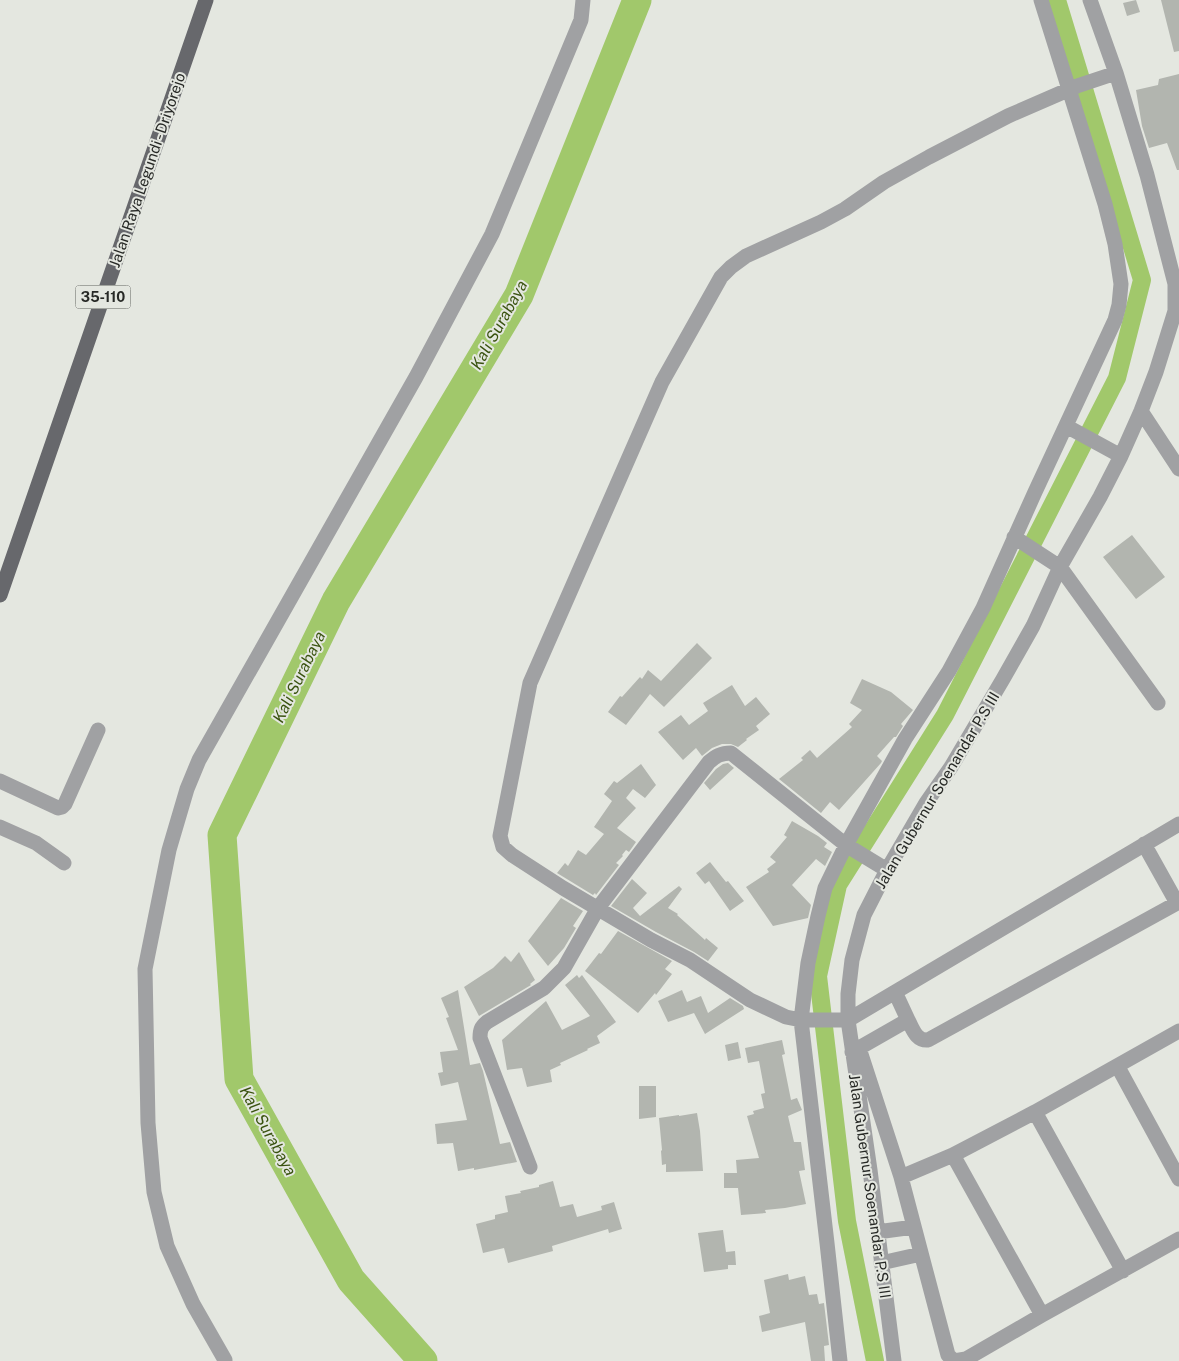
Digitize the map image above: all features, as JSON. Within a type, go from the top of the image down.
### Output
[{"type":"main road","name":"Jalan Raya Legundi - Driyorejo","points":[[0,595],[206,0]]},
{"type":"street","points":[[225,1360],[193,1304],[167,1246],[154,1192],[148,1123],[145,969],[169,850],[187,789],[199,760],[416,377],[492,234],[581,20],[583,0]]},
{"type":"street","points":[[840,1361],[805,1020],[808,963],[818,916],[826,888],[850,848],[905,739],[949,671],[1018,540],[1072,430],[1119,306],[1121,284],[1115,244],[1105,204],[1073,88],[1041,0]]},
{"type":"street","name":"Jalan Gubernur Soenandar P.S III","points":[[894,1361],[856,1050],[842,1020],[848,994],[852,960],[864,915],[882,867],[951,766],[1003,679],[1033,626],[1056,564],[1100,497],[1115,453],[1141,411],[1177,310],[1176,284],[1147,175],[1112,74],[1090,0]]},
{"type":"street","points":[[1112,74],[1073,88],[1008,116],[928,157],[884,182],[845,209],[746,256],[721,277],[662,382],[530,683],[500,836],[503,847],[512,855],[563,888],[651,940],[690,960],[750,1000],[786,1017],[805,1020],[842,1020],[895,992],[1179,824]]},
{"type":"street","points":[[1141,411],[1179,469]]},
{"type":"street","points":[[1072,430],[1115,453]]},
{"type":"street","points":[[1018,540],[1056,564],[1158,703]]},
{"type":"street","points":[[0,782],[58,808],[62,807],[98,730]]},
{"type":"street","points":[[530,1167],[480,1038],[482,1026],[544,988],[555,979],[564,968],[598,908],[715,756],[731,753],[850,848],[882,867]]},
{"type":"street","points":[[0,827],[36,843],[64,863]]},
{"type":"street","points":[[895,992],[915,1034],[923,1040],[928,1040],[1178,903],[1144,844]]},
{"type":"street","points":[[908,1020],[856,1050],[901,1177],[948,1355],[954,1360],[966,1359],[1179,1240]]},
{"type":"street","points":[[901,1177],[953,1155],[1118,1067],[1179,1032]]},
{"type":"street","points":[[1118,1067],[1179,1180]]},
{"type":"street","points":[[1035,1112],[1123,1271]]},
{"type":"street","points":[[953,1155],[1042,1316]]},
{"type":"street","points":[[877,1232],[914,1226]]},
{"type":"street","points":[[881,1263],[921,1254]]},
{"type":"building","points":[[1136,0],[1140,12],[1127,16],[1123,3]]},
{"type":"building","points":[[1161,0],[1179,0],[1179,51],[1174,52]]},
{"type":"building","points":[[1179,74],[1179,170],[1177,170],[1167,143],[1149,148],[1142,126],[1136,90],[1158,85],[1159,79]]},
{"type":"building","points":[[1132,535],[1165,577],[1136,599],[1103,557]]},
{"type":"building","points":[[697,643],[712,658],[664,707],[650,694],[626,725],[608,712],[620,696],[622,697],[640,677],[642,679],[648,670],[661,681]]},
{"type":"building","points":[[862,679],[891,692],[913,710],[901,724],[903,726],[896,737],[877,756],[882,761],[881,763],[839,810],[830,802],[821,813],[779,779],[803,760],[801,758],[810,750],[817,758],[852,727],[849,724],[862,710],[850,703]]},
{"type":"building","points":[[732,685],[745,706],[756,697],[770,714],[756,726],[759,730],[738,747],[731,744],[722,744],[712,748],[702,756],[696,748],[683,760],[658,732],[681,715],[689,725],[708,711],[703,703]]},
{"type":"building","points":[[728,763],[734,768],[710,790],[704,783],[716,769]]},
{"type":"building","points":[[641,764],[656,785],[645,798],[633,789],[626,798],[636,808],[617,828],[636,842],[629,852],[626,850],[616,863],[619,865],[596,895],[595,893],[593,895],[557,873],[565,863],[568,866],[578,850],[586,855],[604,834],[594,827],[612,801],[604,794],[614,781],[617,783]]},
{"type":"building","points":[[792,821],[818,836],[827,843],[824,847],[832,852],[825,866],[816,859],[792,885],[811,905],[808,918],[773,926],[746,887],[769,872],[767,869],[776,862],[770,857],[787,837],[784,835]]},
{"type":"building","points":[[710,862],[744,901],[730,911],[709,881],[705,884],[696,873]]},
{"type":"building","points":[[632,879],[647,893],[633,908],[640,916],[679,886],[682,889],[668,908],[678,914],[705,940],[706,938],[718,948],[708,961],[611,906]]},
{"type":"building","points":[[561,898],[583,911],[573,926],[576,928],[564,948],[548,966],[528,941]]},
{"type":"building","points":[[618,931],[672,961],[665,969],[672,974],[656,995],[655,993],[638,1013],[585,971],[599,953],[601,954]]},
{"type":"building","points":[[519,952],[535,980],[531,985],[479,1016],[464,987],[493,968],[505,956],[511,962]]},
{"type":"building","points":[[577,975],[579,978],[582,975],[616,1022],[597,1036],[600,1043],[550,1070],[552,1082],[527,1087],[522,1068],[507,1070],[502,1040],[546,1001],[562,1030],[590,1016],[565,985]]},
{"type":"building","points":[[458,990],[470,1065],[480,1063],[500,1144],[510,1142],[517,1162],[458,1171],[453,1143],[437,1144],[435,1124],[467,1120],[458,1082],[441,1086],[438,1073],[443,1072],[440,1052],[458,1050],[446,1018],[449,1017],[441,998]]},
{"type":"building","points":[[682,990],[687,1002],[701,996],[708,1013],[730,998],[743,1006],[744,1009],[705,1034],[694,1013],[668,1022],[658,1001]]},
{"type":"building","points":[[782,1040],[785,1054],[782,1055],[791,1100],[797,1098],[802,1110],[788,1116],[794,1142],[801,1142],[805,1170],[799,1171],[806,1204],[765,1210],[766,1213],[741,1215],[738,1188],[724,1188],[724,1173],[737,1173],[736,1160],[759,1158],[747,1116],[754,1114],[753,1111],[764,1108],[761,1094],[765,1093],[759,1061],[748,1063],[745,1048]]},
{"type":"building","points":[[738,1042],[741,1058],[728,1061],[725,1045]]},
{"type":"building","points":[[639,1086],[656,1086],[656,1117],[639,1119]]},
{"type":"building","points":[[697,1113],[703,1171],[666,1172],[666,1164],[662,1165],[659,1118]]},
{"type":"building","points":[[553,1181],[560,1207],[573,1204],[577,1217],[602,1210],[601,1206],[614,1202],[622,1229],[609,1233],[608,1229],[552,1246],[553,1251],[508,1263],[504,1248],[483,1253],[476,1224],[495,1219],[495,1215],[508,1212],[505,1196],[521,1193],[520,1191],[539,1187],[539,1185]]},
{"type":"building","points":[[723,1230],[726,1252],[735,1251],[736,1265],[728,1265],[728,1269],[704,1272],[698,1233]]},
{"type":"building","points":[[788,1274],[789,1280],[805,1276],[809,1295],[817,1294],[819,1304],[824,1303],[829,1345],[824,1346],[825,1361],[811,1361],[805,1322],[762,1332],[759,1316],[770,1313],[764,1280]]},
{"type":"waterway","name":"Kali Surabaya","points":[[423,1361],[351,1280],[239,1079],[222,835],[336,601],[519,295],[637,0]]},
{"type":"waterway","points":[[875,1361],[847,1221],[818,976],[838,885],[945,715],[1117,378],[1142,280],[1057,0]]}]
